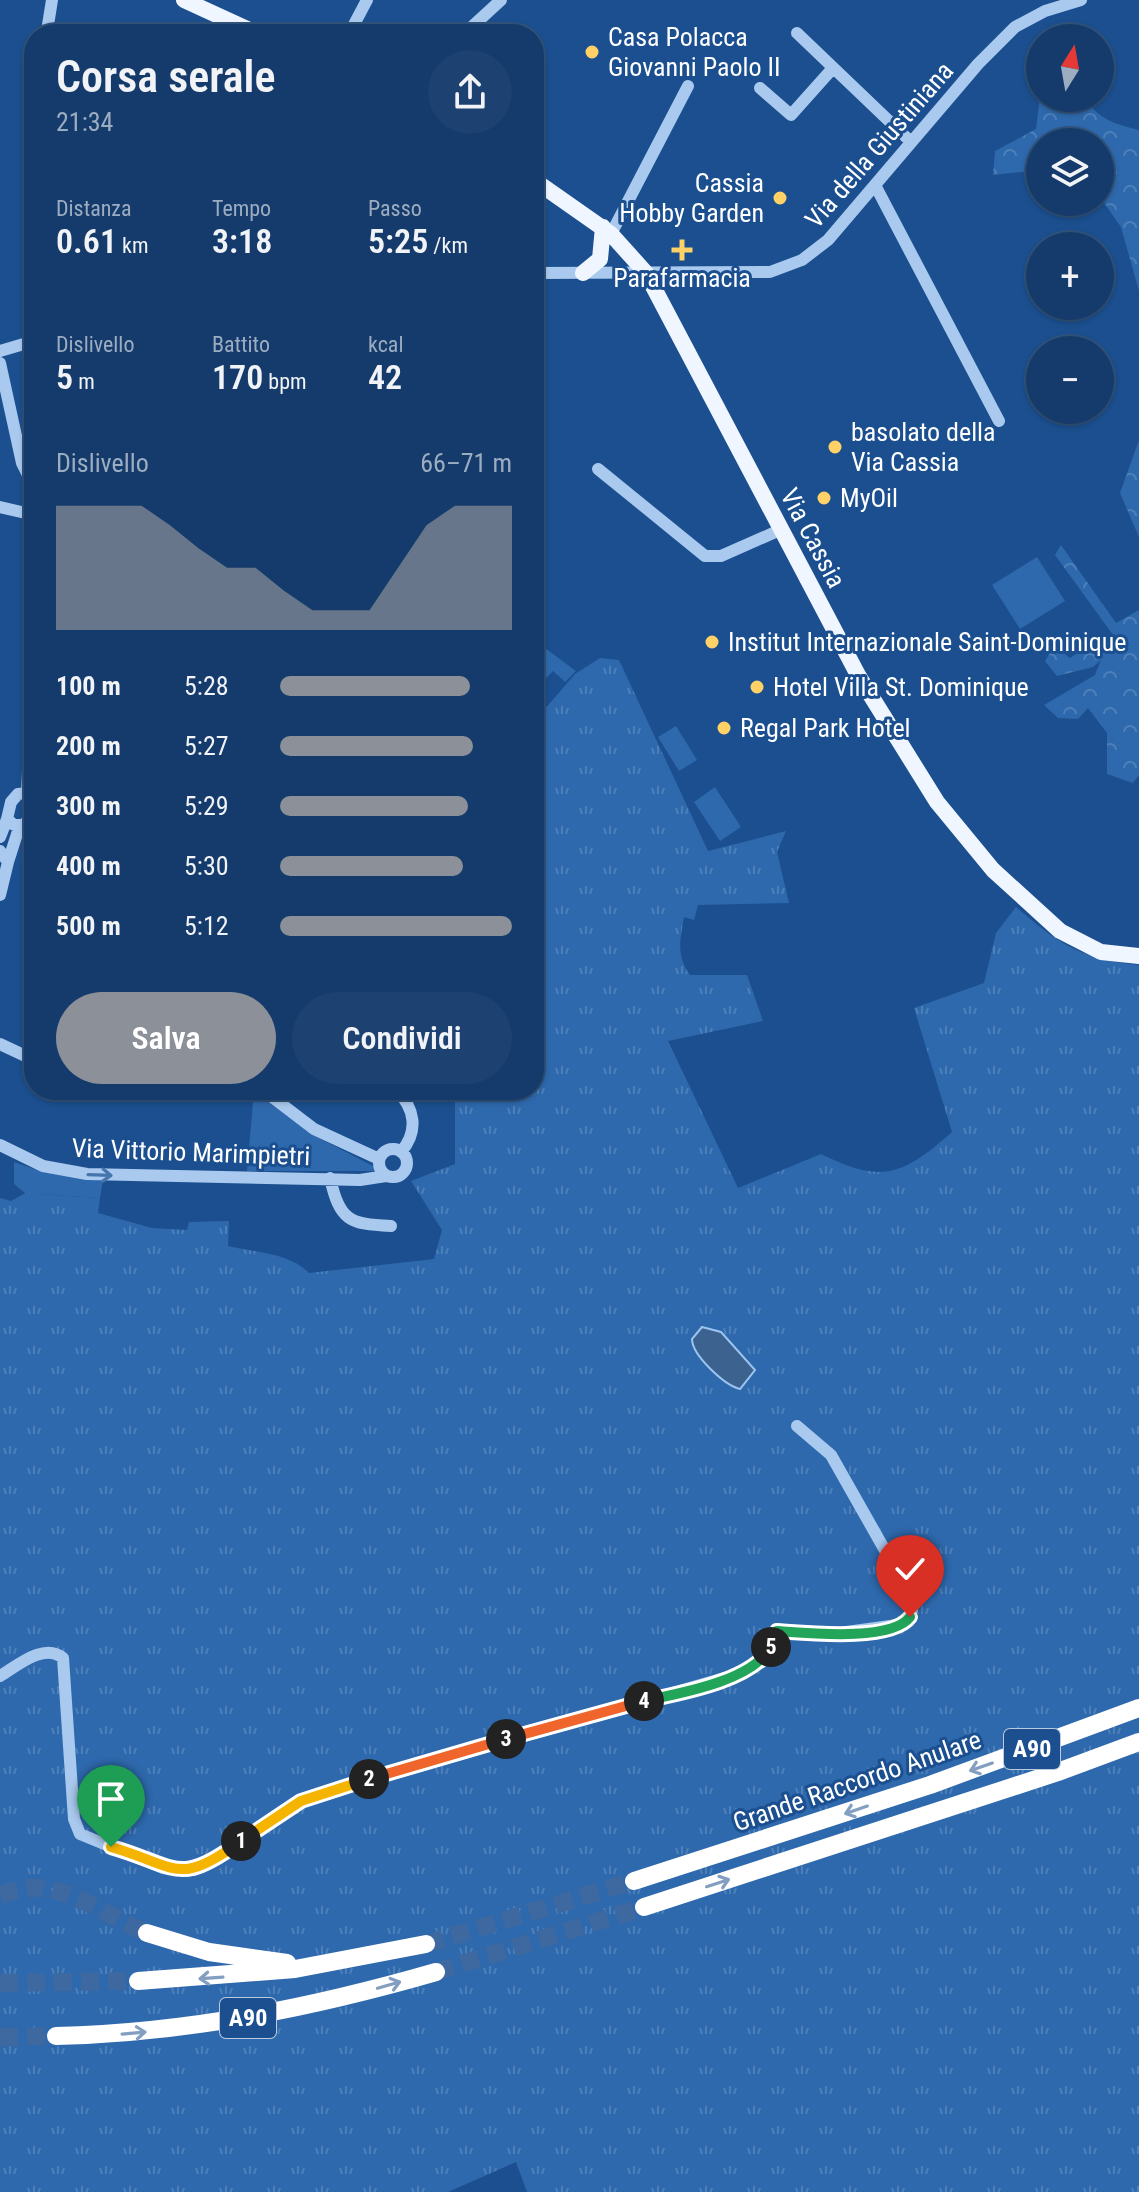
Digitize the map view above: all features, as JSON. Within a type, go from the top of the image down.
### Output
[{"type":"highway","name":"Grande Raccordo Anulare","points":[[634,1881],[930,1785],[1137,1708]]},
{"type":"highway","name":"Grande Raccordo Anulare","points":[[644,1907],[1139,1742]]},
{"type":"highway","points":[[1098,1758],[1139,1750]]},
{"type":"highway","points":[[147,1933],[230,1956],[317,1966]]},
{"type":"highway","name":"A90","points":[[138,1981],[221,1977],[317,1966],[426,1944]]},
{"type":"highway","name":"A90","points":[[56,2036],[169,2029],[244,2019],[341,1999],[436,1972]]},
{"type":"main road","points":[[184,0],[236,24]]},
{"type":"main road","name":"Via Cassia","points":[[544,187],[607,230],[646,273],[858,675],[912,766],[970,845],[1014,890],[1071,938],[1101,952],[1139,956]]},
{"type":"main road","points":[[583,273],[600,259],[607,230]]},
{"type":"street","points":[[48,24],[52,0]]},
{"type":"street","points":[[354,24],[367,0]]},
{"type":"street","points":[[475,24],[501,0]]},
{"type":"street","name":"Via della Giustiniana","points":[[544,273],[785,269],[822,246],[1015,27],[1045,11],[1081,0]]},
{"type":"street","points":[[797,33],[911,142]]},
{"type":"street","points":[[791,115],[833,68]]},
{"type":"street","points":[[607,230],[688,86]]},
{"type":"street","points":[[760,88],[802,124]]},
{"type":"street","points":[[875,185],[999,421]]},
{"type":"street","points":[[0,351],[24,344]]},
{"type":"street","points":[[0,363],[24,468]]},
{"type":"street","points":[[598,469],[705,556],[721,556],[780,530]]},
{"type":"street","points":[[0,507],[24,513]]},
{"type":"street","points":[[0,837],[5,811],[17,795],[24,796]]},
{"type":"street","points":[[0,895],[4,856],[24,825],[12,824],[5,811]]},
{"type":"street","points":[[0,1044],[24,1055]]},
{"type":"street","points":[[276,1100],[314,1129],[379,1159]]},
{"type":"street","points":[[401,1152],[412,1136],[413,1121],[404,1100]]},
{"type":"street","name":"Via Vittorio Marimpietri","points":[[0,1145],[43,1166],[73,1173],[365,1180],[386,1176]]},
{"type":"street","points":[[388,1150],[401,1152],[407,1159],[406,1169],[395,1177],[386,1176],[380,1169],[379,1159],[388,1150]]},
{"type":"street","points":[[330,1178],[337,1205],[348,1219],[364,1225],[391,1226]]},
{"type":"street","points":[[0,1676],[40,1654],[62,1656],[74,1819],[78,1831],[87,1839],[155,1865],[187,1871],[212,1862],[280,1813],[315,1796],[735,1675],[762,1662],[777,1631],[832,1634],[873,1631],[905,1624],[912,1610],[901,1579],[831,1455],[797,1426]]},
{"type":"green space","points":[[1038,112],[1097,112],[1116,123],[1139,130],[1139,291],[1121,227],[1113,216],[1114,128],[1036,128]]},
{"type":"green space","points":[[1026,134],[1026,171],[993,175],[995,151]]},
{"type":"green space","points":[[1139,440],[1139,537],[1120,493]]},
{"type":"green space","points":[[1061,545],[1116,623],[1139,610],[1139,775],[1133,783],[1107,774],[1107,733],[1088,708],[1078,719],[1058,718],[1044,705],[1095,675],[1101,660],[1093,667],[1057,676],[1045,661],[1054,646],[1070,658],[1095,642],[1116,639],[1055,555]]},
{"type":"green space","points":[[1037,557],[1065,601],[1020,629],[992,585]]},
{"type":"green space","points":[[544,647],[576,671],[565,682],[553,671],[544,680]]},
{"type":"green space","points":[[600,658],[619,660],[708,851],[786,831],[777,852],[789,903],[698,905],[694,920],[684,917],[681,933],[681,954],[690,975],[747,975],[763,1021],[668,1041],[738,1188],[821,1154],[860,1169],[891,1171],[919,1158],[952,1132],[914,1008],[984,983],[996,933],[1016,907],[1072,948],[1102,959],[1139,965],[1139,2192],[527,2192],[516,2162],[448,2192],[0,2192],[0,1198],[11,1201],[25,1193],[100,1198],[98,1213],[152,1228],[187,1230],[189,1222],[229,1221],[228,1246],[282,1257],[309,1273],[434,1259],[442,1230],[411,1181],[455,1164],[455,1100],[544,1100],[544,710],[575,674]]},
{"type":"green space","points":[[676,726],[697,760],[679,771],[658,737]]},
{"type":"green space","points":[[715,787],[741,827],[720,841],[694,802]]},
{"type":"green space","points":[[253,1100],[266,1100],[313,1135],[375,1167],[375,1171],[247,1171]]},
{"type":"green space","points":[[14,1162],[43,1172],[103,1180],[100,1198],[25,1193],[14,1184]]},
{"type":"shaded area","points":[[702,1327],[721,1332],[755,1370],[740,1389],[718,1376],[697,1353],[692,1339]]},
{"type":"tunnel","points":[[426,1944],[634,1881]]},
{"type":"tunnel","points":[[0,1896],[19,1889],[57,1891],[147,1933]]},
{"type":"tunnel","points":[[436,1972],[644,1907]]},
{"type":"tunnel","points":[[0,1983],[138,1981]]},
{"type":"tunnel","points":[[0,2037],[56,2036]]},
{"type":"place","name":"Casa Polacca Giovanni Paolo II","points":[[592,52]]},
{"type":"place","name":"Cassia Hobby Garden","points":[[780,198]]},
{"type":"place","name":"Parafarmacia","points":[[682,250]]},
{"type":"place","name":"basolato della Via Cassia","points":[[835,447]]},
{"type":"place","name":"MyOil","points":[[824,498]]},
{"type":"place","name":"Institut Internazionale Saint-Dominique","points":[[712,642]]},
{"type":"place","name":"Hotel Villa St. Dominique","points":[[757,687]]},
{"type":"place","name":"Regal Park Hotel","points":[[724,728]]},
{"type":"route","points":[[111,1847],[167,1869],[198,1869],[301,1801],[621,1706],[679,1694],[735,1675],[762,1662],[771,1649],[777,1631],[832,1634],[873,1631],[905,1624],[910,1617]]}]
